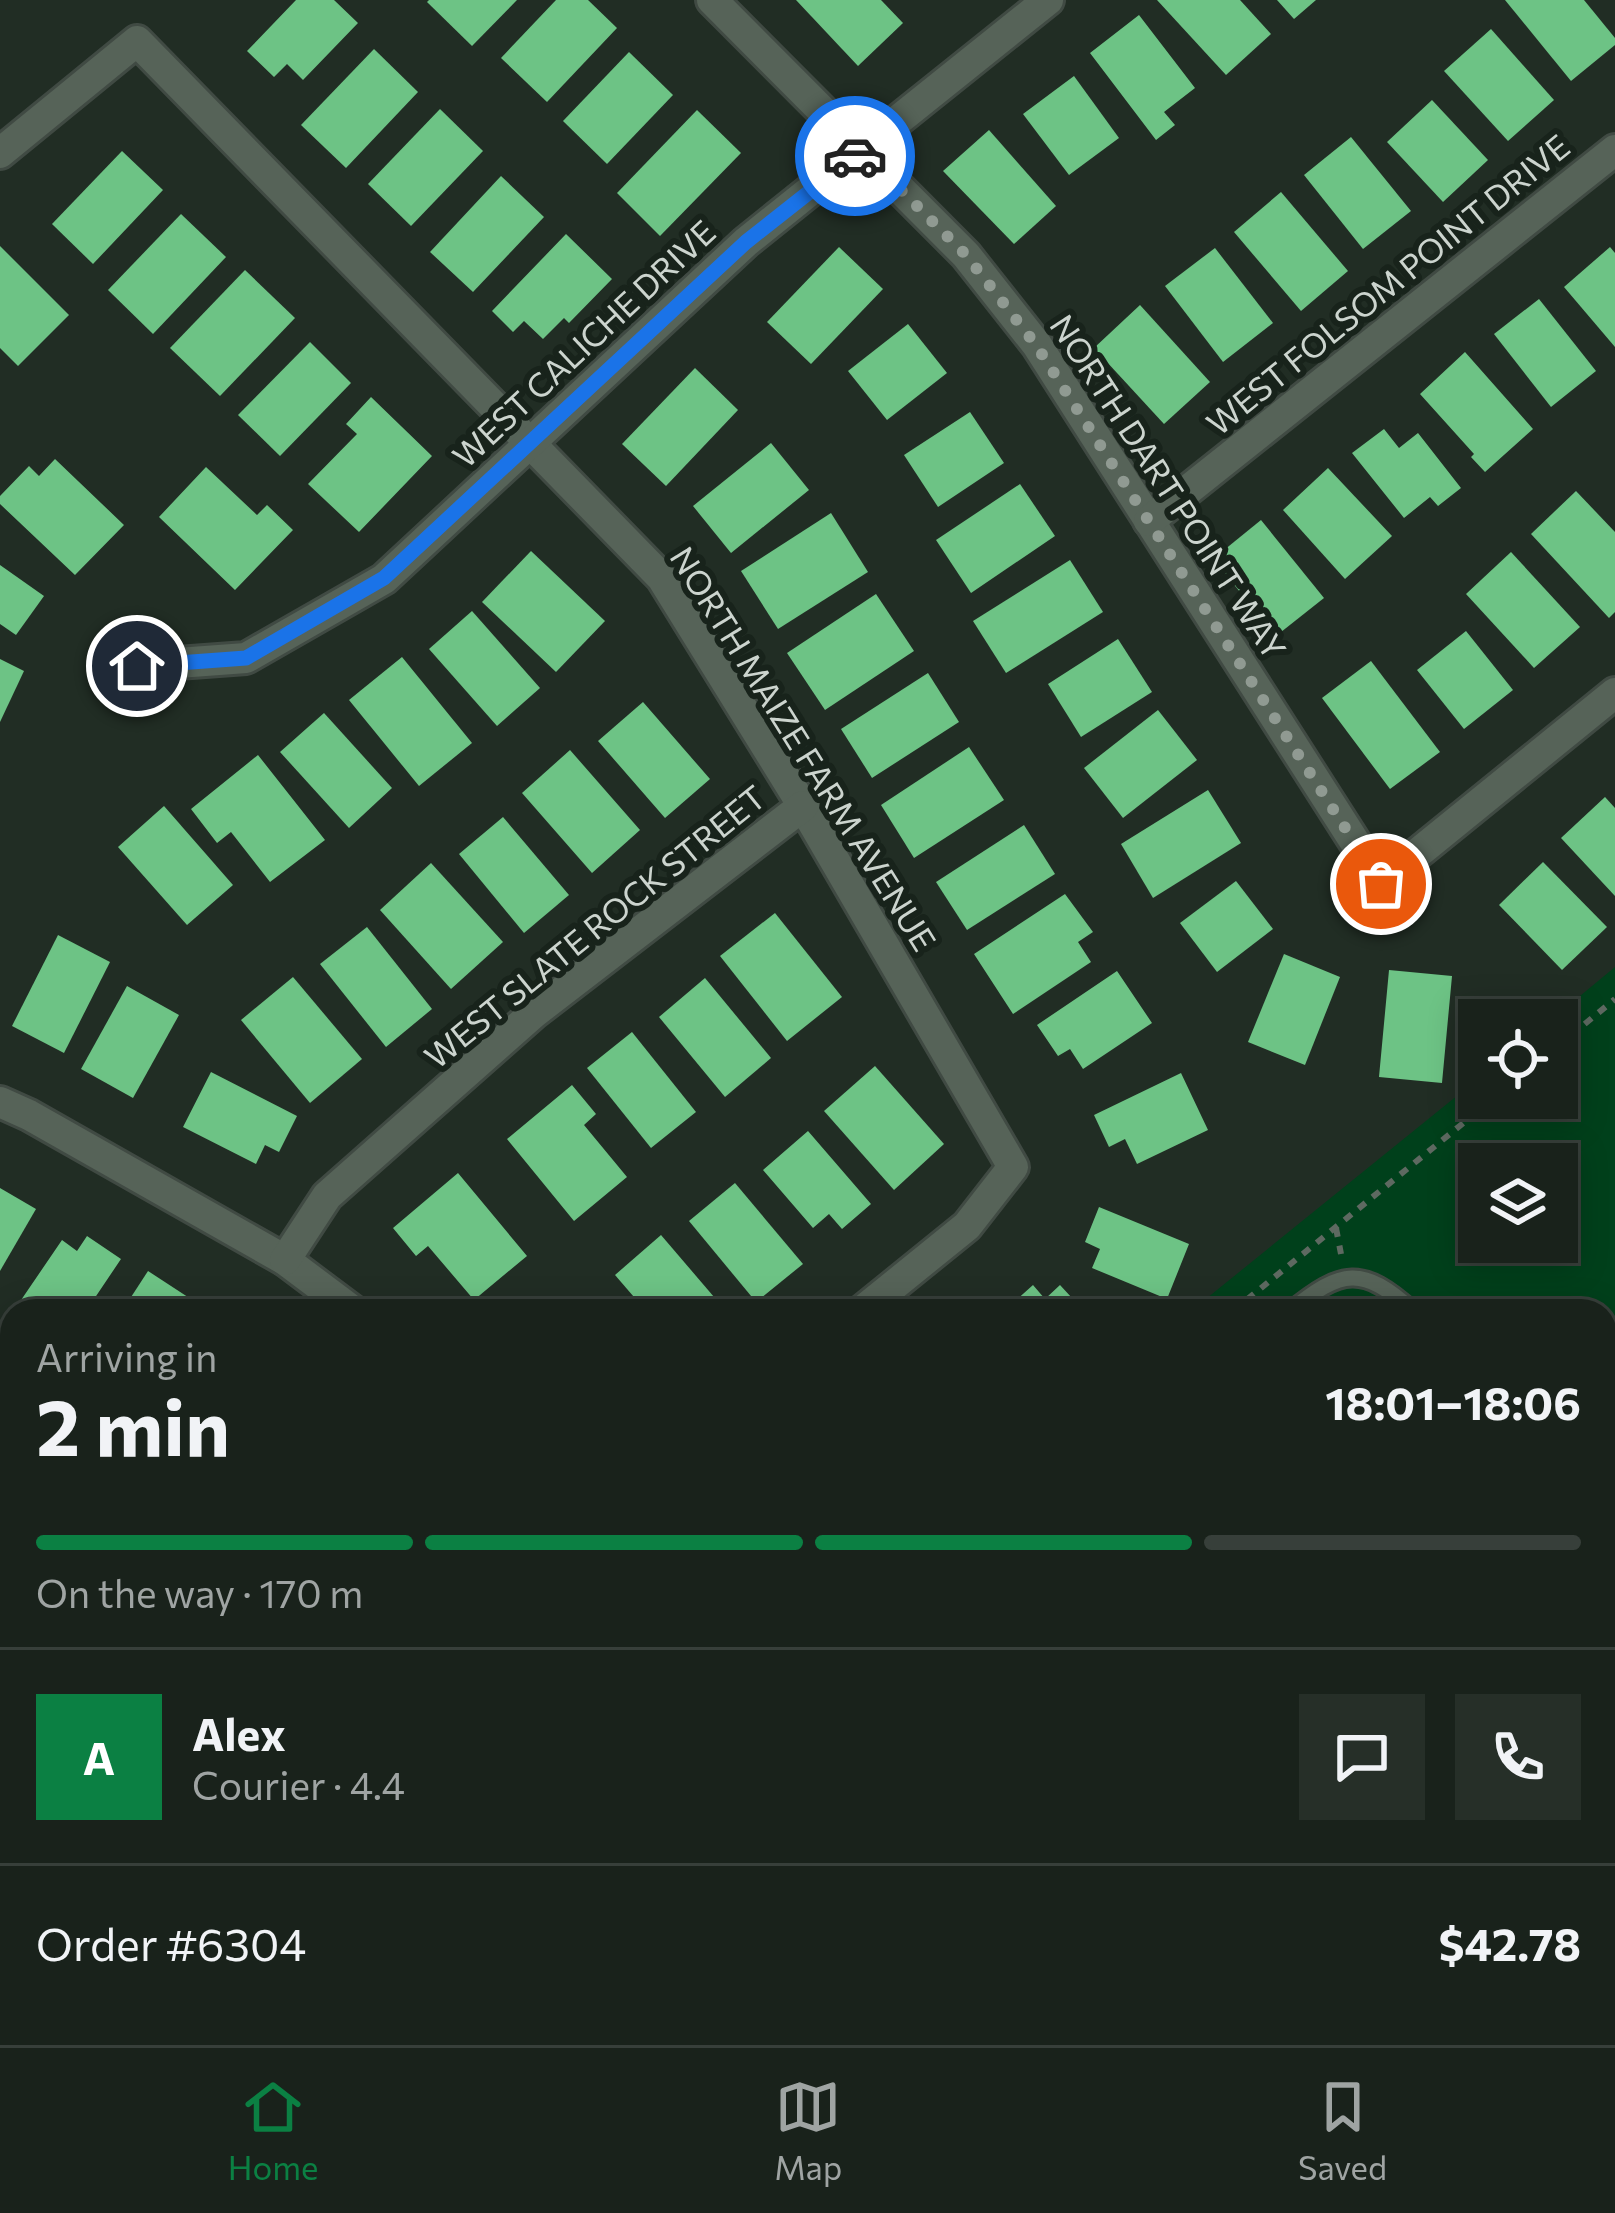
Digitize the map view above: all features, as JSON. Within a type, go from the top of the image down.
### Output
[{"type":"street","name":"NORTH DART POINT WAY","points":[[712,0],[966,255],[1023,327],[1381,884],[1615,693]]},
{"type":"street","name":"WEST CALICHE DRIVE","points":[[137,666],[246,658],[384,578],[746,242],[1048,0]]},
{"type":"street","name":"NORTH MAIZE FARM AVENUE","points":[[0,154],[137,41],[662,578],[803,806],[1013,1166],[967,1226],[877,1299]]},
{"type":"street","name":"WEST FOLSOM POINT DRIVE","points":[[1149,521],[1615,150]]},
{"type":"street","name":"WEST SLATE ROCK STREET","points":[[285,1260],[327,1196],[534,1013],[803,806]]},
{"type":"street","points":[[0,1102],[285,1260],[337,1299]]},
{"type":"lane","points":[[1309,1299],[1345,1276],[1371,1280],[1397,1299]]},
{"type":"path","points":[[1578,1030],[1615,999]]},
{"type":"path","points":[[1248,1299],[1469,1119]]},
{"type":"green space","points":[[1615,967],[1615,1299],[1206,1299],[1458,1095],[1458,1119],[1578,1119],[1576,999]]},
{"type":"building","points":[[296,0],[334,0],[358,23],[303,80],[287,64],[274,77],[247,51]]},
{"type":"building","points":[[429,0],[517,0],[472,46]]},
{"type":"building","points":[[556,0],[588,0],[617,28],[547,102],[501,58]]},
{"type":"building","points":[[796,0],[881,0],[903,23],[858,66]]},
{"type":"building","points":[[1157,0],[1240,0],[1271,34],[1226,75]]},
{"type":"building","points":[[1277,0],[1316,0],[1294,19]]},
{"type":"building","points":[[1505,0],[1584,0],[1615,38],[1615,45],[1571,81]]},
{"type":"building","points":[[1139,15],[1195,88],[1164,112],[1175,125],[1156,140],[1090,53]]},
{"type":"building","points":[[1491,29],[1554,100],[1508,141],[1444,71]]},
{"type":"building","points":[[374,49],[418,92],[346,168],[301,125]]},
{"type":"building","points":[[629,52],[673,95],[607,164],[563,121]]},
{"type":"building","points":[[1074,76],[1119,138],[1069,175],[1023,114]]},
{"type":"building","points":[[1432,100],[1488,160],[1443,202],[1387,142]]},
{"type":"building","points":[[440,109],[483,151],[411,226],[368,184]]},
{"type":"building","points":[[697,110],[741,153],[660,236],[617,193]]},
{"type":"building","points":[[989,130],[1056,206],[1014,244],[943,171]]},
{"type":"building","points":[[1351,137],[1411,211],[1363,249],[1304,175]]},
{"type":"building","points":[[122,151],[163,190],[93,264],[52,224]]},
{"type":"building","points":[[501,176],[544,217],[473,292],[430,252]]},
{"type":"building","points":[[1281,192],[1348,271],[1301,311],[1234,232]]},
{"type":"building","points":[[181,214],[226,257],[153,334],[108,290]]},
{"type":"building","points":[[566,234],[612,279],[569,323],[564,318],[543,339],[524,321],[513,332],[492,311]]},
{"type":"building","points":[[0,246],[69,315],[18,366],[0,348]]},
{"type":"building","points":[[839,247],[883,289],[811,364],[767,322]]},
{"type":"building","points":[[1610,247],[1615,253],[1615,347],[1564,287]]},
{"type":"building","points":[[1215,248],[1273,323],[1223,362],[1165,286]]},
{"type":"building","points":[[245,270],[295,318],[220,396],[170,348]]},
{"type":"building","points":[[1539,299],[1596,371],[1551,407],[1494,334]]},
{"type":"building","points":[[1140,305],[1210,382],[1164,424],[1094,348]]},
{"type":"building","points":[[908,324],[947,373],[887,420],[848,371]]},
{"type":"building","points":[[310,342],[351,383],[280,456],[238,415]]},
{"type":"building","points":[[1465,352],[1533,429],[1485,472],[1420,394]]},
{"type":"building","points":[[695,368],[738,410],[666,486],[622,444]]},
{"type":"building","points":[[371,397],[432,456],[359,532],[308,484],[357,434],[346,424]]},
{"type":"building","points":[[970,412],[1004,463],[938,507],[904,455]]},
{"type":"building","points":[[1384,429],[1399,448],[1418,433],[1461,488],[1438,506],[1430,497],[1404,518],[1352,453]]},
{"type":"building","points":[[771,443],[809,490],[731,553],[693,506]]},
{"type":"building","points":[[55,459],[124,525],[75,575],[0,504],[0,496],[29,466],[39,476]]},
{"type":"building","points":[[206,467],[257,515],[267,505],[293,530],[235,590],[159,517]]},
{"type":"building","points":[[1328,468],[1392,536],[1345,579],[1283,510]]},
{"type":"building","points":[[1020,484],[1055,536],[971,593],[936,540]]},
{"type":"building","points":[[1576,491],[1615,532],[1615,612],[1609,618],[1531,534]]},
{"type":"building","points":[[831,513],[868,572],[778,629],[741,571]]},
{"type":"building","points":[[1261,520],[1324,598],[1276,636],[1213,559]]},
{"type":"building","points":[[531,551],[605,621],[556,672],[482,602]]},
{"type":"building","points":[[1511,552],[1580,627],[1534,668],[1466,594]]},
{"type":"building","points":[[1070,560],[1103,612],[1006,673],[973,621]]},
{"type":"building","points":[[0,565],[44,596],[16,635],[0,624]]},
{"type":"building","points":[[876,594],[914,651],[825,710],[787,653]]},
{"type":"building","points":[[472,611],[540,688],[497,726],[429,649]]},
{"type":"building","points":[[1466,631],[1513,690],[1464,729],[1417,670]]},
{"type":"building","points":[[1118,639],[1152,692],[1081,737],[1048,684]]},
{"type":"building","points":[[402,657],[472,743],[419,786],[349,700]]},
{"type":"building","points":[[0,659],[24,671],[0,722]]},
{"type":"building","points":[[1371,661],[1440,752],[1390,789],[1322,698]]},
{"type":"building","points":[[928,673],[959,722],[872,778],[841,729]]},
{"type":"building","points":[[643,702],[710,779],[665,818],[598,741]]},
{"type":"building","points":[[1158,710],[1197,760],[1123,818],[1084,768]]},
{"type":"building","points":[[324,713],[392,788],[349,828],[280,752]]},
{"type":"building","points":[[969,747],[1004,800],[914,858],[881,805]]},
{"type":"building","points":[[570,750],[640,830],[592,873],[522,793]]},
{"type":"building","points":[[258,755],[325,840],[270,882],[231,832],[217,843],[191,809]]},
{"type":"building","points":[[1208,790],[1241,843],[1153,898],[1121,844]]},
{"type":"building","points":[[1605,797],[1615,808],[1615,896],[1561,838]]},
{"type":"building","points":[[164,806],[233,885],[187,925],[118,847]]},
{"type":"building","points":[[503,817],[569,895],[524,933],[459,854]]},
{"type":"building","points":[[1024,825],[1055,874],[967,930],[936,882]]},
{"type":"building","points":[[1543,862],[1607,927],[1562,970],[1499,905]]},
{"type":"building","points":[[431,863],[503,942],[451,989],[380,910]]},
{"type":"building","points":[[1236,881],[1273,929],[1217,972],[1180,923]]},
{"type":"building","points":[[1065,894],[1093,932],[1078,942],[1091,962],[1013,1014],[974,954]]},
{"type":"building","points":[[775,913],[842,997],[787,1041],[720,956]]},
{"type":"building","points":[[367,927],[432,1009],[386,1047],[320,964]]},
{"type":"building","points":[[58,935],[110,962],[64,1053],[12,1026]]},
{"type":"building","points":[[1284,954],[1340,977],[1305,1065],[1248,1042]]},
{"type":"building","points":[[1389,970],[1452,976],[1442,1083],[1379,1077]]},
{"type":"building","points":[[1117,971],[1152,1023],[1083,1069],[1070,1049],[1058,1056],[1037,1025]]},
{"type":"building","points":[[293,977],[362,1059],[310,1103],[241,1020]]},
{"type":"building","points":[[705,978],[771,1058],[725,1097],[659,1017]]},
{"type":"building","points":[[127,986],[179,1015],[133,1098],[81,1069]]},
{"type":"building","points":[[632,1032],[696,1112],[651,1148],[587,1068]]},
{"type":"building","points":[[875,1066],[944,1144],[894,1190],[824,1111]]},
{"type":"building","points":[[211,1072],[297,1116],[279,1152],[265,1145],[256,1164],[183,1127]]},
{"type":"building","points":[[1181,1073],[1208,1130],[1137,1164],[1125,1139],[1109,1147],[1094,1115]]},
{"type":"building","points":[[572,1085],[596,1114],[584,1125],[627,1177],[574,1221],[507,1139]]},
{"type":"building","points":[[808,1131],[871,1204],[842,1229],[829,1214],[813,1228],[763,1170]]},
{"type":"building","points":[[458,1173],[527,1256],[473,1299],[428,1246],[416,1256],[393,1228]]},
{"type":"building","points":[[735,1183],[803,1264],[754,1299],[689,1221]]},
{"type":"building","points":[[0,1188],[36,1209],[0,1271]]},
{"type":"building","points":[[1099,1207],[1189,1244],[1167,1299],[1092,1268],[1100,1249],[1085,1242]]},
{"type":"building","points":[[661,1235],[716,1299],[636,1299],[615,1275]]},
{"type":"building","points":[[87,1236],[121,1259],[94,1299],[22,1299],[62,1240],[77,1251]]},
{"type":"building","points":[[148,1271],[191,1299],[130,1299]]},
{"type":"building","points":[[1033,1285],[1045,1299],[1017,1299]]},
{"type":"building","points":[[1060,1285],[1073,1299],[1045,1299]]},
{"type":"way so far","points":[[855,156],[862,151],[966,255],[1036,345],[1381,884]]},
{"type":"route","points":[[137,666],[246,658],[384,578],[746,242],[855,156]]}]
